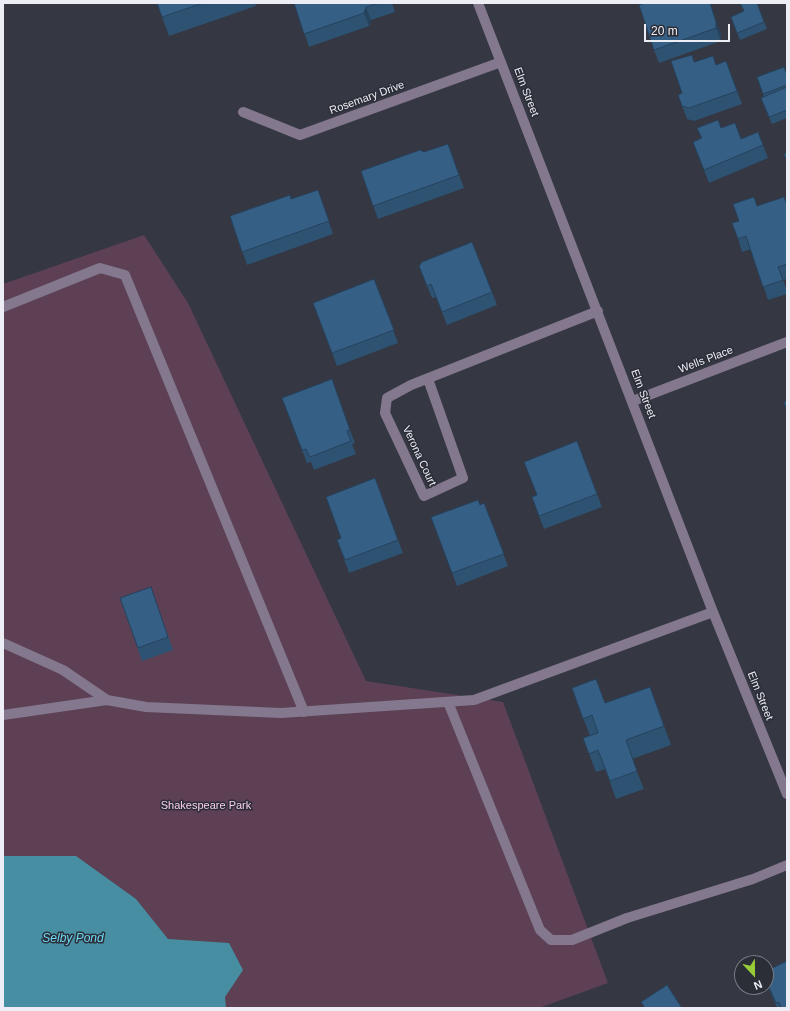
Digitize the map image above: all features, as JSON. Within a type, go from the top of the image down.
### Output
[{"type":"street","name":"Elm Street","points":[[478,3],[633,401],[713,612],[787,794]]},
{"type":"street","name":"Rosemary Drive","points":[[243,112],[300,135],[501,62]]},
{"type":"street","points":[[3,307],[100,268],[125,275],[304,712]]},
{"type":"street","name":"Verona Court","points":[[428,379],[463,478],[424,496],[385,413],[387,398],[411,385],[598,311]]},
{"type":"street","name":"Wells Place","points":[[633,401],[787,342]]},
{"type":"street","points":[[3,715],[107,700],[146,707],[168,709],[280,713],[474,700],[713,612]]},
{"type":"street","points":[[3,643],[63,670],[107,700]]},
{"type":"street","points":[[448,702],[540,930],[551,940],[572,940],[627,918],[753,879],[787,865]]},
{"type":"green space","name":"Shakespeare Park","points":[[144,235],[188,303],[366,681],[503,702],[608,983],[539,1008],[3,1008],[3,284]]},
{"type":"water","name":"Selby Pond","points":[[3,856],[76,856],[136,899],[168,939],[229,943],[243,970],[225,997],[226,1008],[3,1008]]},
{"type":"building","points":[[157,3],[203,3],[162,17]]},
{"type":"building","points":[[294,3],[379,3],[366,7],[364,13],[304,34]]},
{"type":"building","points":[[645,3],[710,3],[716,22],[716,28],[654,50],[639,5]]},
{"type":"building","points":[[740,3],[757,3],[764,22],[737,33],[731,17],[744,11]]},
{"type":"building","points":[[692,55],[694,62],[713,56],[716,65],[726,61],[737,91],[689,108],[682,106],[678,95],[682,93],[671,61]]},
{"type":"building","points":[[784,67],[787,75],[787,85],[763,94],[757,77]]},
{"type":"building","points":[[787,87],[787,110],[769,117],[761,98]]},
{"type":"building","points":[[718,120],[721,128],[735,123],[741,139],[758,132],[763,145],[704,170],[693,142],[702,138],[697,128]]},
{"type":"building","points":[[448,144],[459,175],[373,206],[361,171],[420,150],[424,152]]},
{"type":"building","points":[[787,153],[787,161],[784,154]]},
{"type":"building","points":[[318,190],[329,221],[242,252],[230,216],[290,195],[291,199]]},
{"type":"building","points":[[754,197],[757,206],[784,197],[787,205],[787,264],[778,267],[783,280],[763,287],[746,236],[738,239],[732,223],[739,221],[733,204]]},
{"type":"building","points":[[472,242],[492,292],[442,312],[431,284],[427,286],[419,266],[422,262]]},
{"type":"building","points":[[374,279],[394,330],[332,353],[313,303]]},
{"type":"building","points":[[332,379],[350,430],[347,431],[351,441],[310,457],[306,449],[302,450],[282,398]]},
{"type":"building","points":[[787,401],[787,411],[784,402]]},
{"type":"building","points":[[577,441],[597,494],[539,516],[532,497],[537,495],[524,462]]},
{"type":"building","points":[[375,478],[398,540],[345,560],[337,540],[341,538],[326,497]]},
{"type":"building","points":[[478,500],[480,505],[484,503],[504,554],[452,573],[431,517]]},
{"type":"building","points":[[151,587],[168,637],[138,648],[120,598]]},
{"type":"building","points":[[596,679],[605,703],[650,687],[664,726],[626,740],[637,771],[610,781],[598,750],[589,754],[583,738],[598,733],[592,715],[583,719],[572,688]]},
{"type":"building","points":[[787,961],[787,1008],[781,1008],[779,1002],[776,1003],[773,995],[774,995],[774,967]]},
{"type":"building","points":[[667,985],[682,1008],[645,1008],[641,1002]]}]
